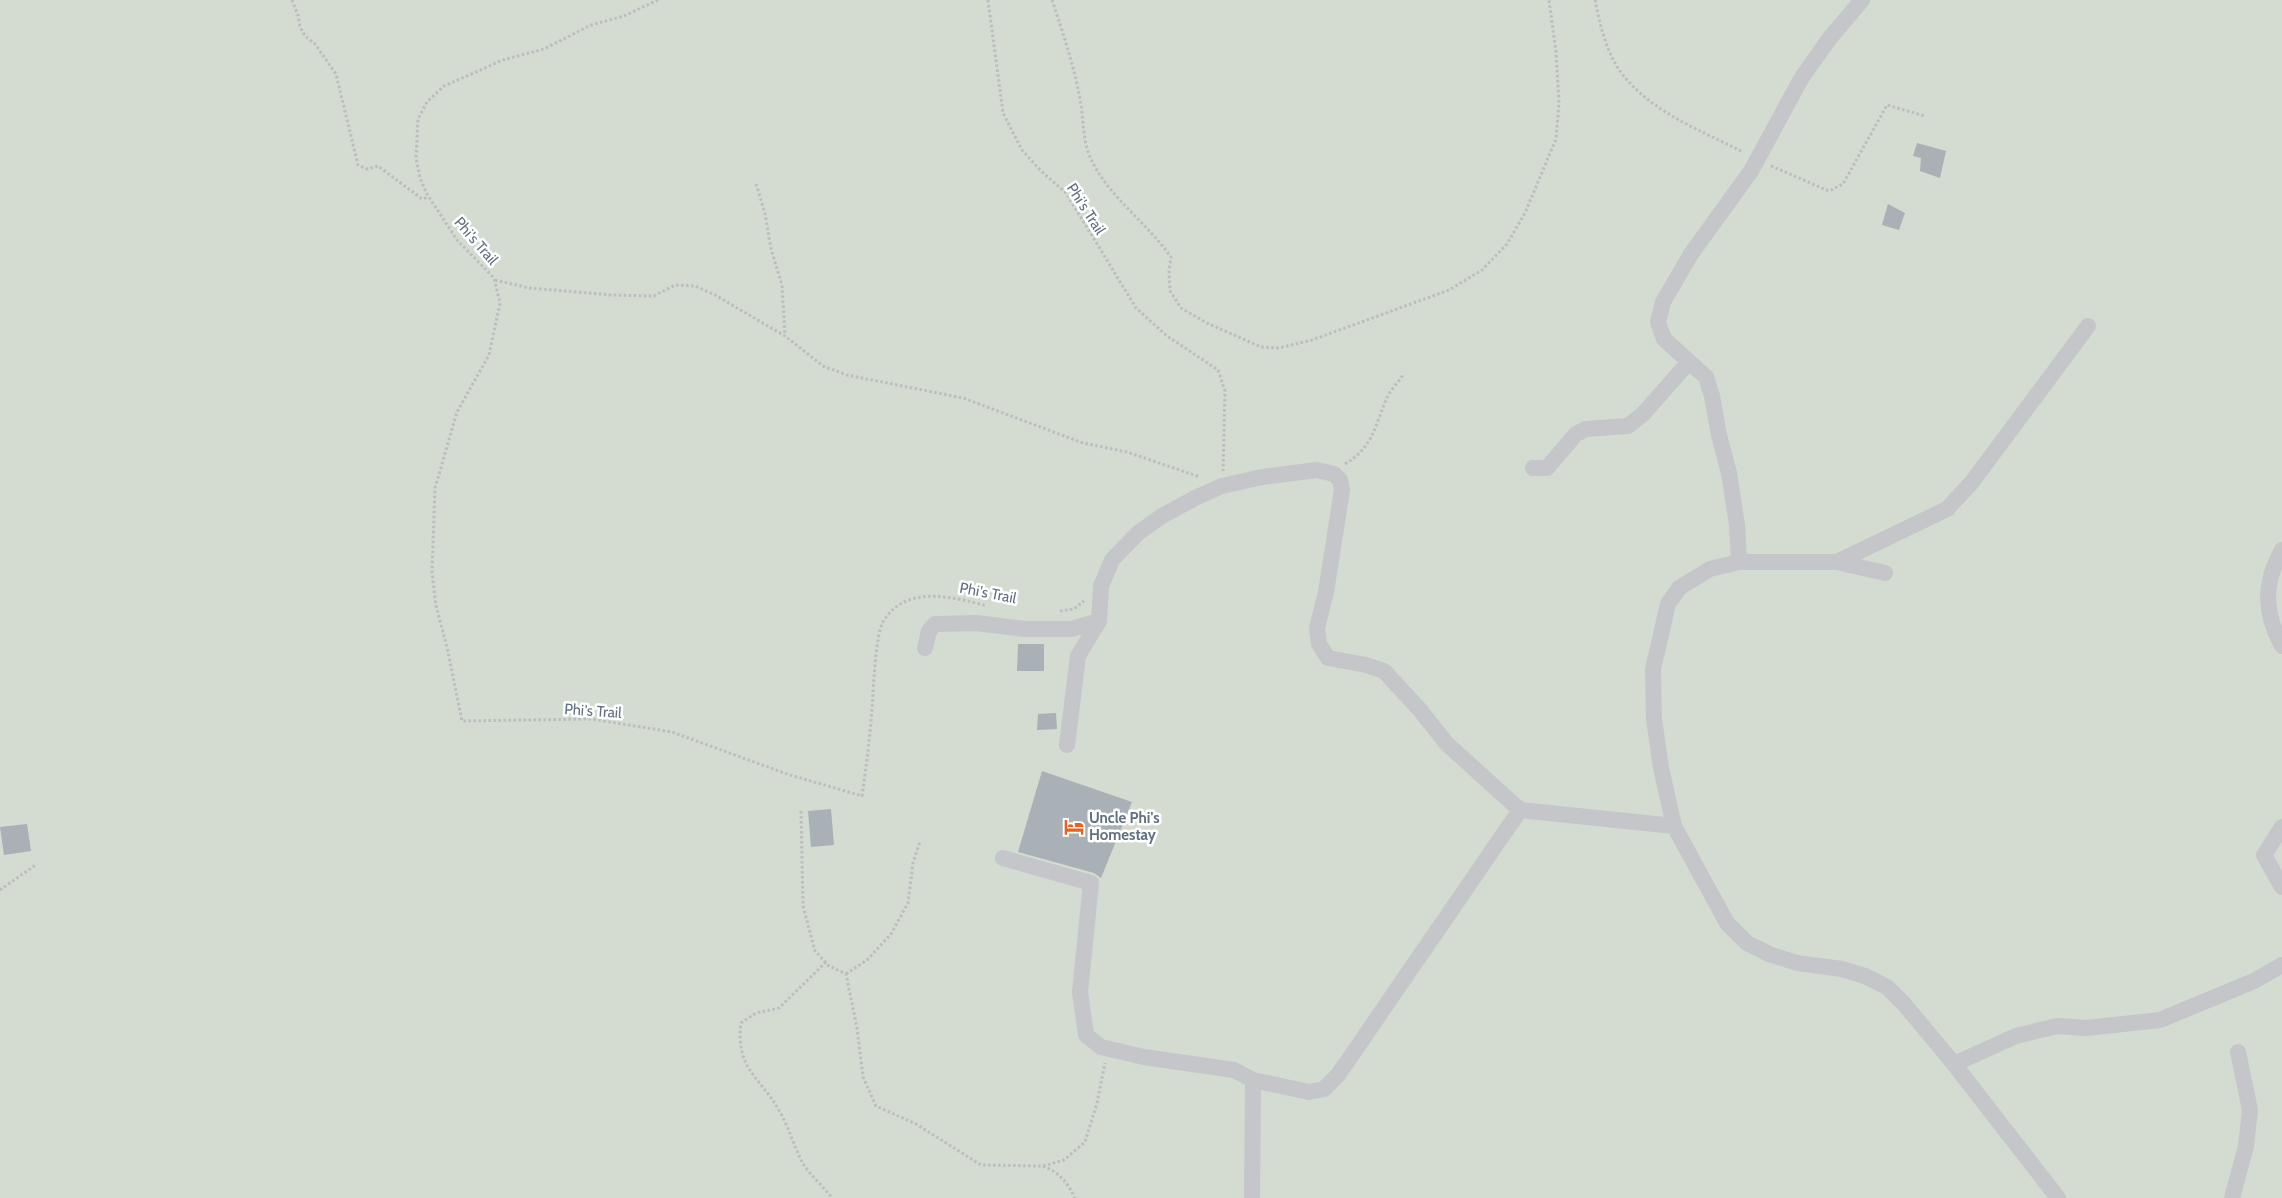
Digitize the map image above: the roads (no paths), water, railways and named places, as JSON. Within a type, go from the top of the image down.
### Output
[{"type":"street","points":[[1739,562],[1737,525],[1712,396],[1706,377],[1664,338],[1658,322],[1663,302],[1691,254],[1758,160],[1801,79],[1829,39],[1862,0]]},
{"type":"street","points":[[1837,562],[1947,509],[1972,482],[2088,326]]},
{"type":"street","points":[[1533,468],[1547,468],[1570,440],[1586,429],[1628,426],[1644,414],[1688,362]]},
{"type":"street","points":[[1067,746],[1078,656],[1099,621],[1102,586],[1112,560],[1138,534],[1162,516],[1222,486],[1262,477],[1317,470],[1334,474],[1340,480],[1342,490],[1326,592],[1317,628],[1319,644],[1328,658],[1366,664],[1384,671],[1420,710],[1447,744],[1520,810],[1674,826]]},
{"type":"street","points":[[2282,550],[2272,568],[2267,607],[2275,634],[2282,646]]},
{"type":"street","points":[[1885,573],[1837,562],[1739,562],[1710,570],[1678,588],[1668,604],[1653,669],[1654,719],[1661,768],[1674,826],[1727,923],[1747,944],[1769,954],[1797,963],[1842,968],[1887,987],[1906,1005],[1954,1064],[2058,1198]]},
{"type":"street","points":[[925,648],[929,631],[935,624],[976,623],[1026,629],[1071,628],[1099,621]]},
{"type":"street","points":[[1003,858],[1091,883],[1080,992],[1086,1035],[1101,1047],[1144,1057],[1234,1070],[1253,1080],[1309,1092],[1324,1089],[1331,1082],[1415,964],[1520,810]]},
{"type":"street","points":[[2282,827],[2264,855],[2282,887]]},
{"type":"street","points":[[1954,1064],[2016,1036],[2057,1026],[2086,1028],[2160,1020],[2254,982],[2282,965]]},
{"type":"street","points":[[2232,1198],[2246,1146],[2250,1110],[2238,1052]]},
{"type":"street","points":[[1252,1198],[1253,1080]]},
{"type":"place","name":"Uncle Phi's Homestay","points":[[1074,827]]}]
